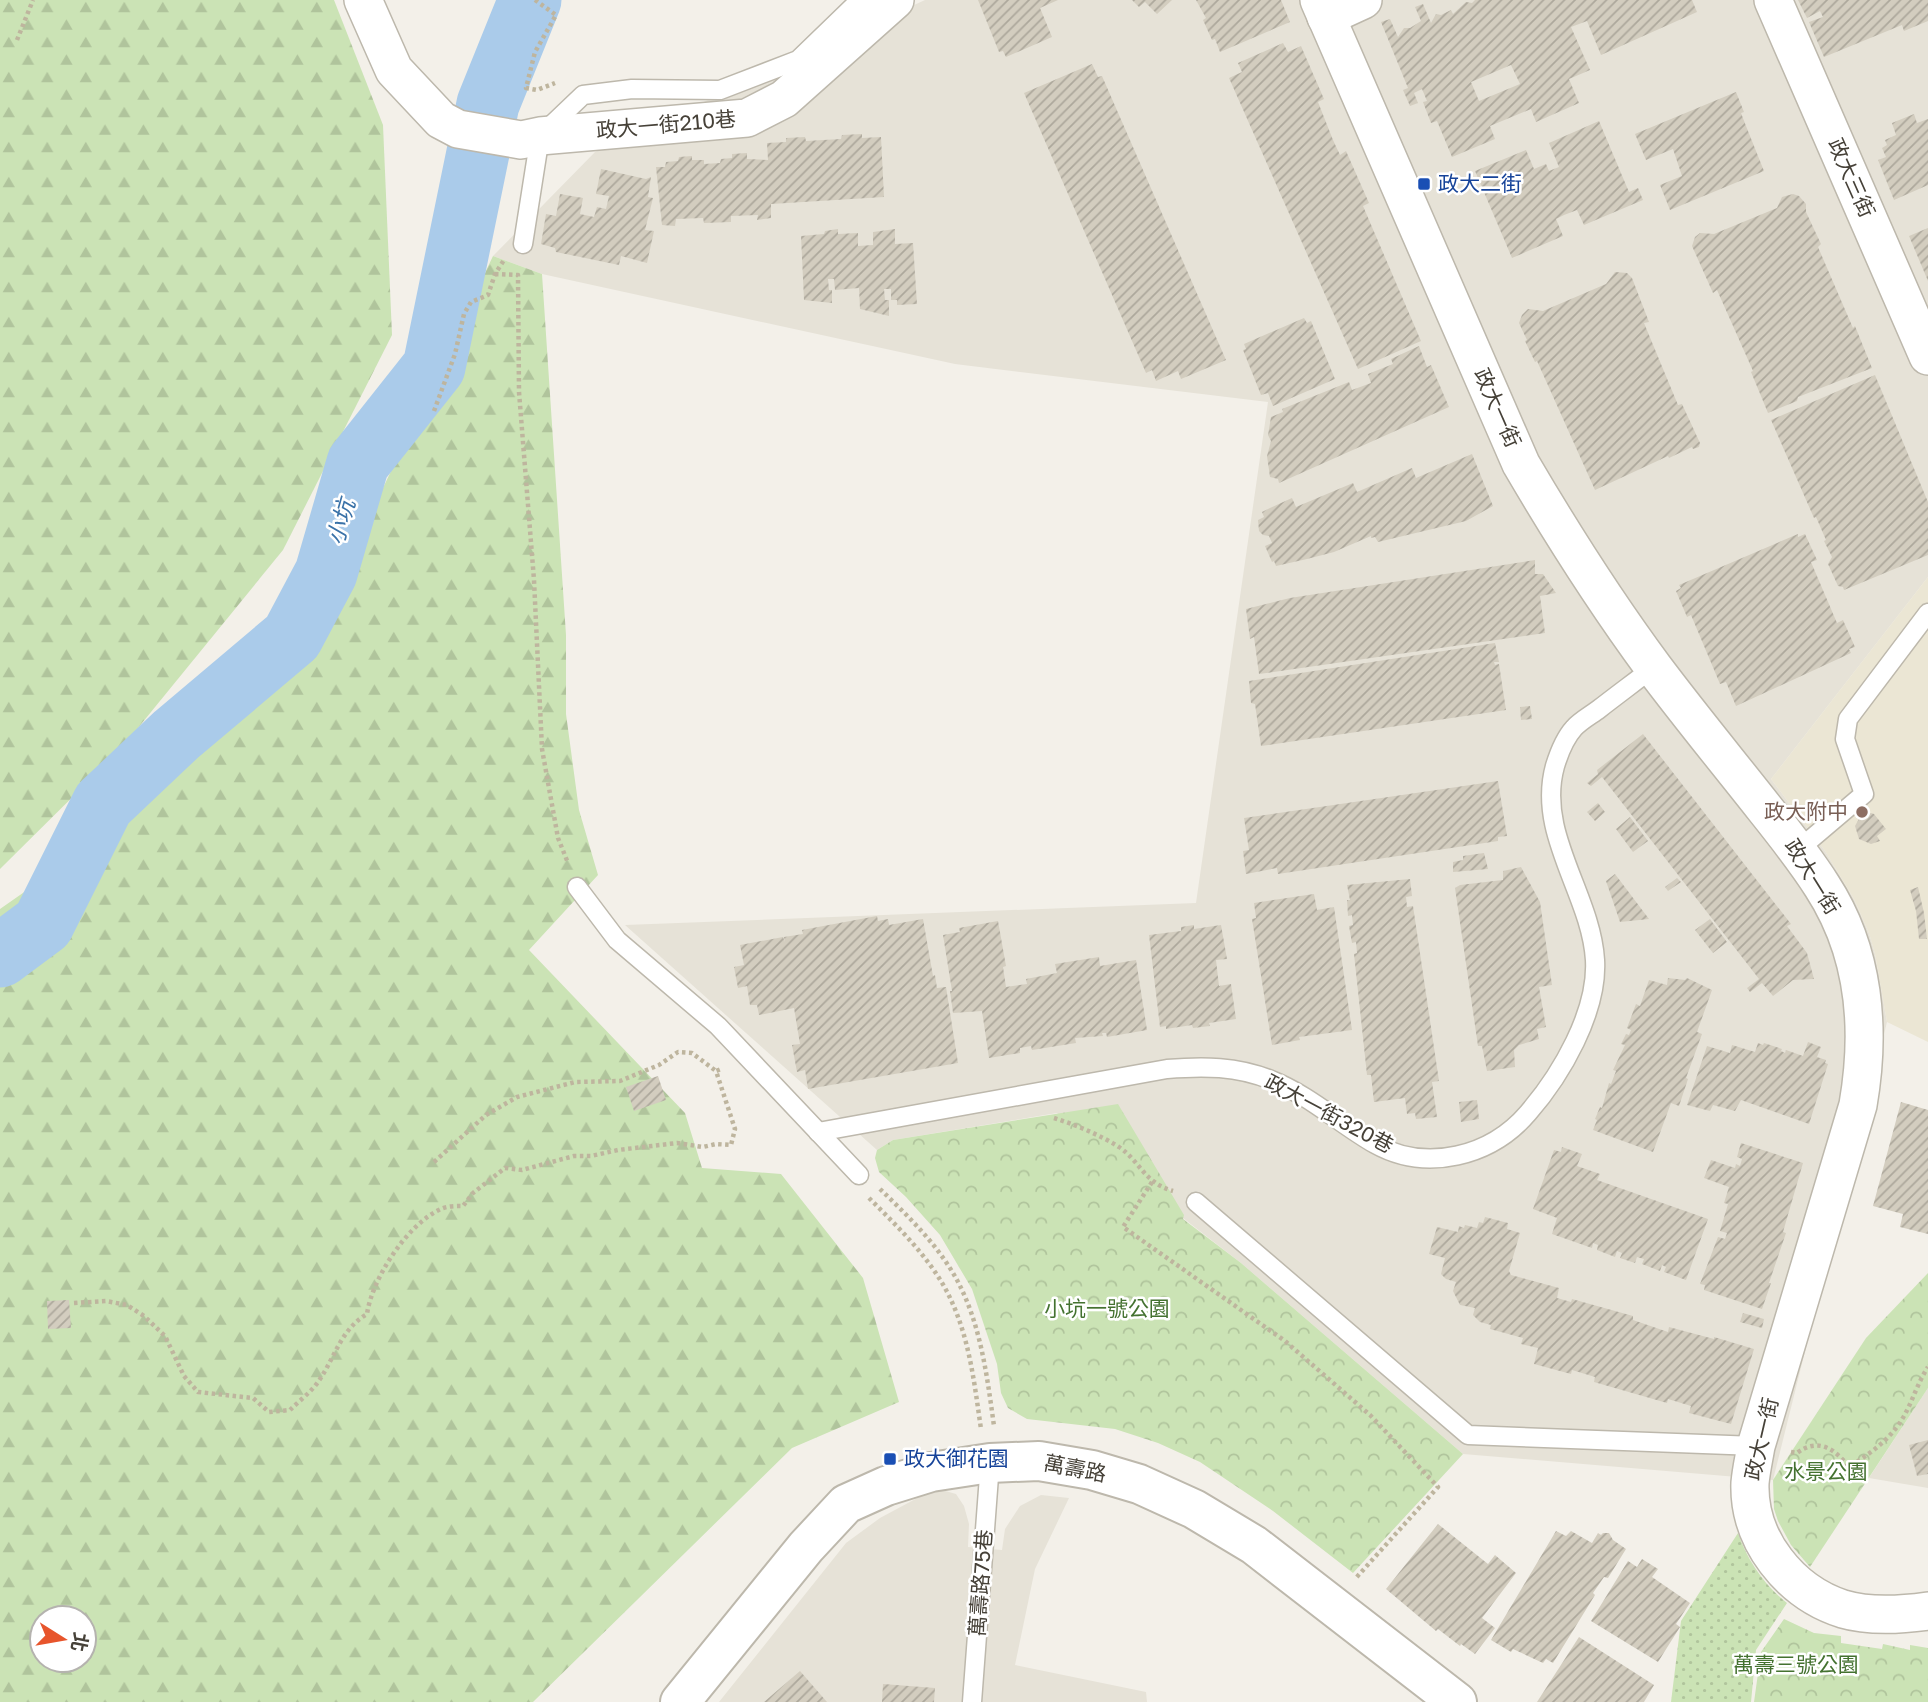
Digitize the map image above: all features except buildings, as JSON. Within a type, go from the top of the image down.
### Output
[{"type":"street","name":"政大一街210巷","points":[[362,0],[394,70],[441,120],[458,129],[531,138],[747,118],[784,99],[895,0]]},
{"type":"street","points":[[1322,8],[1363,0]]},
{"type":"street","name":"政大三街","points":[[1773,0],[1928,356]]},
{"type":"street","name":"政大一街","points":[[1322,8],[1521,464],[1561,533],[1654,667],[1798,850],[1824,888],[1849,944],[1862,996],[1865,1054],[1858,1105],[1756,1446],[1750,1483],[1752,1505],[1766,1547],[1782,1570],[1824,1601],[1844,1609],[1884,1614],[1928,1611]]},
{"type":"street","name":"萬壽路","points":[[680,1702],[806,1547],[846,1504],[886,1486],[931,1472],[989,1440],[1039,1461],[1092,1470],[1139,1484],[1194,1509],[1254,1545],[1457,1702]]},
{"type":"lane","points":[[523,244],[531,138],[583,94],[632,89],[720,90],[798,60],[860,0]]},
{"type":"lane","points":[[1798,850],[1864,794],[1845,739],[1848,719],[1928,613]]},
{"type":"lane","name":"政大一街320巷","points":[[818,1132],[1167,1069],[1203,1066],[1238,1070],[1272,1080],[1306,1098],[1378,1145],[1417,1158],[1449,1158],[1481,1149],[1516,1127],[1539,1100],[1571,1047],[1585,1018],[1592,991],[1595,962],[1590,931],[1550,809],[1552,779],[1559,751],[1574,728],[1654,667]]},
{"type":"lane","points":[[577,887],[617,940],[718,1026],[859,1175]]},
{"type":"lane","points":[[1196,1202],[1468,1435],[1756,1446]]},
{"type":"lane","name":"萬壽路75巷","points":[[972,1702],[989,1440]]},
{"type":"path","points":[[17,40],[33,0]]},
{"type":"path","points":[[535,0],[556,15],[535,52],[526,89],[537,90],[567,78],[583,94]]},
{"type":"path","points":[[434,411],[456,354],[464,314],[471,302],[488,295],[495,274],[506,256],[523,244]]},
{"type":"path","points":[[495,274],[518,275],[519,391],[534,580],[542,749],[558,838],[577,887]]},
{"type":"path","points":[[74,1303],[106,1301],[127,1305],[144,1316],[165,1336],[184,1376],[198,1392],[253,1398],[270,1412],[290,1410],[318,1382],[344,1334],[355,1321],[367,1314],[376,1281],[419,1223],[443,1207],[463,1206],[472,1193],[505,1168],[522,1170],[573,1156],[591,1156],[677,1143],[703,1147],[731,1145],[735,1129],[716,1071],[692,1053],[678,1052],[659,1065],[620,1081],[575,1082],[517,1097],[486,1115],[434,1162]]},
{"type":"path","points":[[716,1071],[747,1057]]},
{"type":"path","points":[[1064,1115],[1050,1117],[1069,1123],[1120,1148],[1152,1182],[1123,1227],[1295,1350],[1370,1415],[1438,1487],[1353,1581]]},
{"type":"path","points":[[859,1175],[869,1178],[912,1220],[956,1279],[972,1315],[984,1355],[989,1440],[961,1324],[946,1289],[918,1249],[858,1187],[859,1175]]},
{"type":"path","points":[[1756,1446],[1797,1453],[1813,1444],[1840,1456],[1849,1467],[1890,1437],[1905,1415],[1928,1367]]},
{"type":"shaded area","points":[[925,0],[1928,0],[1928,577],[1771,779],[1825,851],[1854,899],[1875,954],[1887,1022],[1773,1480],[1463,1454],[1241,1263],[1057,1113],[893,1140],[877,1150],[625,925],[1196,903],[1268,402],[955,364],[542,274],[493,256],[595,152]]},
{"type":"shaded area","name":"政大附中","points":[[1928,577],[1928,1042],[1887,1022],[1875,954],[1854,899],[1825,851],[1771,779]]},
{"type":"shaded area","points":[[1928,1388],[1928,1488],[1869,1478]]},
{"type":"shaded area","name":"政大御花園","points":[[942,1490],[956,1494],[964,1506],[969,1524],[968,1547],[1002,1550],[1005,1529],[1020,1506],[1041,1495],[1069,1498],[1035,1569],[1015,1665],[1146,1692],[1147,1702],[719,1702],[846,1543],[880,1518],[921,1496]]},
{"type":"green space","points":[[0,0],[334,0],[383,125],[392,335],[283,550],[120,750],[0,869]]},
{"type":"green space","points":[[493,256],[542,274],[566,635],[566,714],[579,810],[598,875],[529,950],[685,1113],[702,1168],[781,1174],[863,1278],[899,1402],[792,1448],[533,1702],[0,1702],[0,909],[100,839],[318,625]]},
{"type":"green space","name":"小坑一號公園","points":[[1118,1104],[1184,1215],[1183,1219],[1241,1263],[1463,1454],[1353,1573],[1273,1511],[1200,1462],[1158,1443],[1115,1429],[1027,1419],[1008,1408],[1001,1393],[997,1364],[972,1289],[940,1235],[879,1172],[875,1158],[877,1150],[893,1140]]},
{"type":"green space","name":"水景公園","points":[[1928,1273],[1928,1388],[1810,1567],[1791,1545],[1778,1521],[1774,1509],[1773,1480],[1866,1338]]},
{"type":"green space","points":[[1738,1533],[1758,1572],[1771,1589],[1787,1603],[1756,1650],[1751,1702],[1671,1702],[1681,1621]]},
{"type":"green space","name":"萬壽三號公園","points":[[1784,1619],[1814,1633],[1841,1636],[1841,1643],[1882,1649],[1883,1644],[1910,1650],[1910,1645],[1928,1648],[1928,1702],[1754,1702],[1761,1652]]},
{"type":"waterway","name":"小坑","points":[[0,956],[43,924],[103,804],[176,735],[292,637],[326,573],[358,463],[434,367],[488,104],[530,0]]},
{"type":"place","name":"政大二街","points":[[1424,184]]},
{"type":"place","name":"政大附中","points":[[1862,812]]},
{"type":"place","name":"政大御花園","points":[[890,1459]]}]
